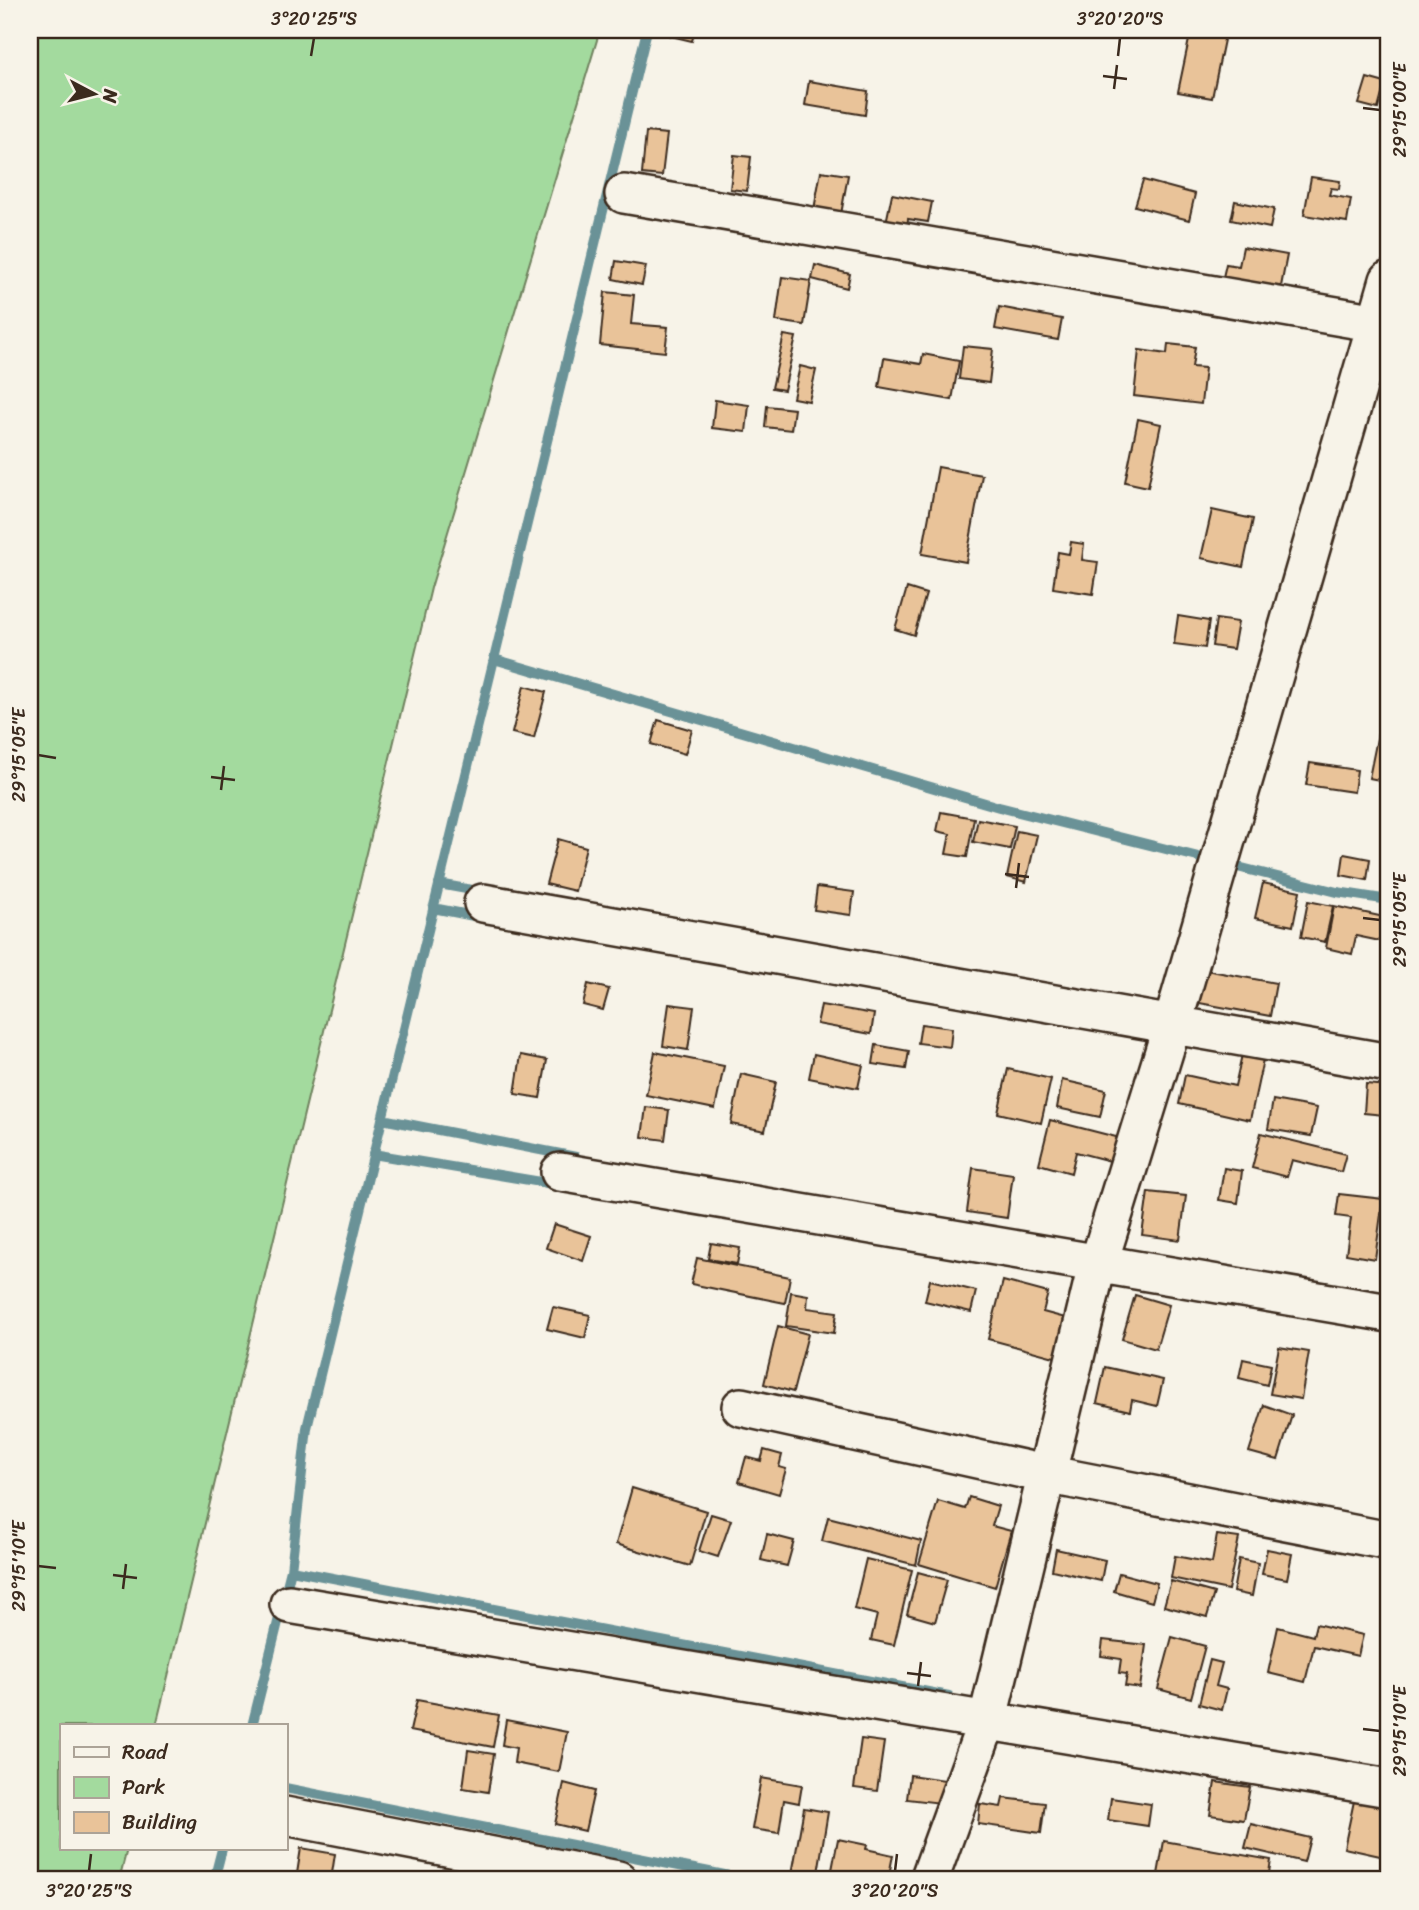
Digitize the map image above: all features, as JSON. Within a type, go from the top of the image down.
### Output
[{"type":"street","points":[[624,194],[1383,324]]},
{"type":"street","points":[[929,1880],[988,1718],[1098,1264],[1383,324],[1389,280]]},
{"type":"street","points":[[482,903],[1389,1063]]},
{"type":"street","points":[[560,1172],[1389,1313]]},
{"type":"street","points":[[741,1407],[1045,1474],[1389,1541]]},
{"type":"street","points":[[289,1604],[988,1718],[1389,1788]]},
{"type":"street","points":[[287,1816],[618,1880]]},
{"type":"green space","points":[[30,30],[600,30],[431,588],[156,1724],[60,1724],[60,1850],[127,1850],[119,1880],[30,1880]]},
{"type":"building","points":[[673,30],[695,30],[692,41],[671,36]]},
{"type":"building","points":[[1191,30],[1226,30],[1212,98],[1178,92]]},
{"type":"building","points":[[1367,78],[1385,83],[1378,109],[1359,104]]},
{"type":"building","points":[[809,81],[868,91],[865,115],[805,105]]},
{"type":"building","points":[[1389,101],[1389,135],[1383,134]]},
{"type":"building","points":[[646,132],[667,134],[662,176],[642,174]]},
{"type":"building","points":[[734,155],[751,157],[747,191],[730,189]]},
{"type":"building","points":[[821,171],[848,175],[840,220],[813,215]]},
{"type":"building","points":[[1311,177],[1340,181],[1339,189],[1331,188],[1329,195],[1351,199],[1347,222],[1304,215]]},
{"type":"building","points":[[1143,180],[1195,194],[1189,220],[1135,206]]},
{"type":"building","points":[[892,194],[932,202],[928,222],[908,219],[907,227],[886,223]]},
{"type":"building","points":[[1235,201],[1274,209],[1270,228],[1231,220]]},
{"type":"building","points":[[1243,247],[1287,255],[1279,297],[1221,286],[1226,264],[1239,266]]},
{"type":"building","points":[[616,261],[646,266],[642,285],[613,279]]},
{"type":"building","points":[[815,265],[850,274],[847,288],[812,279]]},
{"type":"building","points":[[782,277],[811,281],[804,325],[776,321]]},
{"type":"building","points":[[605,292],[634,295],[631,324],[668,327],[665,352],[600,345]]},
{"type":"building","points":[[999,307],[1062,319],[1058,340],[995,329]]},
{"type":"building","points":[[784,335],[796,337],[784,390],[772,388]]},
{"type":"building","points":[[1168,344],[1195,347],[1192,367],[1205,368],[1201,404],[1134,396],[1139,350],[1167,354]]},
{"type":"building","points":[[963,346],[993,349],[989,383],[959,379]]},
{"type":"building","points":[[923,354],[959,361],[952,400],[879,387],[884,358],[921,364]]},
{"type":"building","points":[[800,366],[816,370],[809,401],[793,398]]},
{"type":"building","points":[[715,400],[749,405],[746,432],[712,428]]},
{"type":"building","points":[[767,406],[794,409],[791,430],[765,427]]},
{"type":"building","points":[[1138,419],[1161,424],[1148,487],[1125,482]]},
{"type":"building","points":[[938,467],[982,475],[966,562],[922,554]]},
{"type":"building","points":[[1212,510],[1253,519],[1243,567],[1201,558]]},
{"type":"building","points":[[1071,542],[1084,544],[1082,560],[1098,562],[1093,594],[1053,588],[1058,552],[1069,554]]},
{"type":"building","points":[[907,588],[926,594],[914,635],[895,629]]},
{"type":"building","points":[[1178,616],[1209,621],[1205,648],[1174,644]]},
{"type":"building","points":[[1216,619],[1238,622],[1233,649],[1212,646]]},
{"type":"building","points":[[1388,684],[1389,758],[1385,781],[1369,778]]},
{"type":"building","points":[[524,686],[546,692],[534,738],[512,733]]},
{"type":"building","points":[[658,720],[692,730],[685,754],[651,744]]},
{"type":"building","points":[[1310,763],[1357,770],[1354,792],[1306,785]]},
{"type":"building","points":[[941,812],[974,818],[967,857],[946,854],[950,834],[937,831]]},
{"type":"building","points":[[978,819],[1015,826],[1010,849],[973,842]]},
{"type":"building","points":[[1017,831],[1037,835],[1026,882],[1007,877]]},
{"type":"building","points":[[558,839],[586,847],[575,891],[546,884]]},
{"type":"building","points":[[1344,854],[1370,859],[1367,880],[1341,875]]},
{"type":"building","points":[[1263,883],[1300,891],[1293,926],[1255,918]]},
{"type":"building","points":[[817,887],[854,892],[851,915],[814,910]]},
{"type":"building","points":[[1308,901],[1333,906],[1325,942],[1301,937]]},
{"type":"building","points":[[1334,906],[1384,917],[1380,941],[1356,936],[1352,954],[1326,948]]},
{"type":"building","points":[[1200,969],[1276,983],[1270,1016],[1194,1002]]},
{"type":"building","points":[[588,984],[609,989],[603,1010],[583,1005]]},
{"type":"building","points":[[669,1004],[694,1007],[688,1050],[663,1046]]},
{"type":"building","points":[[821,1005],[874,1014],[871,1034],[817,1024]]},
{"type":"building","points":[[921,1024],[952,1028],[950,1047],[918,1043]]},
{"type":"building","points":[[876,1045],[909,1051],[906,1069],[873,1064]]},
{"type":"building","points":[[1243,1050],[1264,1055],[1250,1120],[1179,1104],[1185,1075],[1235,1086]]},
{"type":"building","points":[[655,1052],[724,1066],[715,1109],[646,1095]]},
{"type":"building","points":[[814,1054],[863,1065],[858,1088],[809,1078]]},
{"type":"building","points":[[521,1055],[547,1060],[540,1098],[515,1094]]},
{"type":"building","points":[[1008,1069],[1051,1079],[1041,1123],[998,1113]]},
{"type":"building","points":[[741,1074],[776,1082],[765,1131],[731,1124]]},
{"type":"building","points":[[1062,1080],[1106,1090],[1100,1117],[1057,1108]]},
{"type":"building","points":[[1366,1084],[1387,1086],[1384,1115],[1364,1113]]},
{"type":"building","points":[[1273,1100],[1317,1108],[1311,1136],[1268,1129]]},
{"type":"building","points":[[646,1107],[669,1110],[665,1140],[642,1137]]},
{"type":"building","points":[[1050,1120],[1120,1138],[1114,1162],[1076,1152],[1071,1173],[1039,1164]]},
{"type":"building","points":[[1382,1129],[1389,1130],[1389,1157],[1379,1156]]},
{"type":"building","points":[[1261,1133],[1346,1154],[1341,1172],[1292,1160],[1287,1177],[1252,1168]]},
{"type":"building","points":[[973,1168],[1013,1174],[1007,1218],[967,1212]]},
{"type":"building","points":[[1224,1168],[1242,1171],[1238,1203],[1219,1200]]},
{"type":"building","points":[[1148,1192],[1186,1196],[1180,1240],[1142,1235]]},
{"type":"building","points":[[1339,1194],[1383,1199],[1375,1259],[1346,1254],[1351,1218],[1336,1216]]},
{"type":"building","points":[[554,1224],[591,1236],[583,1261],[546,1248]]},
{"type":"building","points":[[711,1243],[740,1248],[737,1264],[708,1259]]},
{"type":"building","points":[[697,1258],[790,1277],[785,1303],[691,1284]]},
{"type":"building","points":[[930,1280],[976,1291],[971,1312],[925,1301]]},
{"type":"building","points":[[1003,1281],[1048,1293],[1043,1312],[1069,1319],[1058,1358],[988,1339]]},
{"type":"building","points":[[791,1292],[808,1295],[807,1308],[837,1312],[834,1333],[786,1326]]},
{"type":"building","points":[[1135,1295],[1169,1305],[1156,1349],[1122,1339]]},
{"type":"building","points":[[553,1307],[590,1315],[585,1338],[547,1329]]},
{"type":"building","points":[[778,1326],[808,1334],[793,1392],[764,1384]]},
{"type":"building","points":[[1279,1347],[1309,1352],[1301,1399],[1270,1394]]},
{"type":"building","points":[[1243,1359],[1271,1365],[1267,1385],[1239,1378]]},
{"type":"building","points":[[1105,1367],[1163,1380],[1157,1406],[1132,1400],[1130,1411],[1097,1403]]},
{"type":"building","points":[[1264,1405],[1292,1415],[1278,1460],[1249,1452]]},
{"type":"building","points":[[764,1450],[782,1455],[779,1467],[786,1469],[779,1494],[739,1482],[746,1457],[761,1461]]},
{"type":"building","points":[[632,1488],[706,1511],[690,1566],[616,1544]]},
{"type":"building","points":[[969,1497],[998,1506],[992,1526],[1011,1531],[995,1587],[919,1564],[938,1501],[965,1509]]},
{"type":"building","points":[[711,1514],[731,1520],[718,1557],[699,1551]]},
{"type":"building","points":[[828,1517],[921,1541],[916,1565],[822,1541]]},
{"type":"building","points":[[767,1534],[794,1541],[787,1566],[761,1560]]},
{"type":"building","points":[[1217,1535],[1239,1538],[1228,1590],[1171,1578],[1175,1556],[1212,1563]]},
{"type":"building","points":[[1056,1549],[1105,1560],[1101,1581],[1052,1570]]},
{"type":"building","points":[[1267,1549],[1292,1554],[1287,1579],[1262,1574]]},
{"type":"building","points":[[866,1559],[912,1570],[894,1645],[871,1640],[877,1615],[854,1609]]},
{"type":"building","points":[[1239,1559],[1258,1563],[1252,1596],[1233,1592]]},
{"type":"building","points":[[918,1572],[947,1580],[935,1622],[907,1614]]},
{"type":"building","points":[[1119,1573],[1157,1583],[1152,1602],[1114,1591]]},
{"type":"building","points":[[1171,1581],[1214,1593],[1207,1617],[1164,1606]]},
{"type":"building","points":[[1316,1624],[1363,1635],[1358,1656],[1314,1646],[1305,1682],[1268,1673],[1278,1627],[1313,1636]]},
{"type":"building","points":[[1172,1637],[1205,1646],[1191,1698],[1158,1689]]},
{"type":"building","points":[[1103,1640],[1146,1645],[1140,1688],[1125,1686],[1127,1674],[1119,1673],[1121,1659],[1101,1656]]},
{"type":"building","points":[[1210,1660],[1222,1663],[1216,1686],[1227,1689],[1222,1710],[1199,1704]]},
{"type":"building","points":[[417,1700],[499,1715],[493,1747],[410,1731]]},
{"type":"building","points":[[506,1720],[567,1732],[559,1772],[514,1763],[516,1748],[502,1745]]},
{"type":"building","points":[[861,1739],[884,1742],[877,1791],[854,1788]]},
{"type":"building","points":[[468,1750],[494,1754],[488,1792],[463,1788]]},
{"type":"building","points":[[910,1775],[952,1781],[949,1804],[907,1799]]},
{"type":"building","points":[[761,1778],[802,1785],[799,1803],[784,1800],[779,1833],[752,1829]]},
{"type":"building","points":[[1215,1782],[1250,1787],[1244,1820],[1210,1815]]},
{"type":"building","points":[[564,1783],[594,1791],[585,1831],[555,1824]]},
{"type":"building","points":[[1003,1798],[1045,1803],[1041,1833],[978,1824],[980,1804],[1001,1807]]},
{"type":"building","points":[[1111,1798],[1151,1804],[1148,1826],[1108,1820]]},
{"type":"building","points":[[1354,1801],[1389,1808],[1389,1858],[1344,1848]]},
{"type":"building","points":[[804,1808],[828,1812],[817,1879],[792,1874]]},
{"type":"building","points":[[1251,1824],[1310,1838],[1304,1862],[1245,1848]]},
{"type":"building","points":[[838,1839],[867,1845],[866,1849],[893,1855],[888,1880],[832,1870]]},
{"type":"building","points":[[1164,1841],[1271,1860],[1268,1880],[1157,1880]]},
{"type":"building","points":[[301,1848],[335,1854],[331,1880],[296,1880]]},
{"type":"waterway","points":[[252,1724],[291,1570],[307,1428],[647,30]]},
{"type":"waterway","points":[[494,659],[999,807],[1337,892],[1389,900]]},
{"type":"waterway","points":[[439,884],[483,892]]},
{"type":"waterway","points":[[433,908],[484,918]]},
{"type":"waterway","points":[[382,1119],[576,1157]]},
{"type":"waterway","points":[[373,1154],[559,1185]]},
{"type":"waterway","points":[[291,1570],[949,1696]]},
{"type":"waterway","points":[[287,1788],[750,1880]]},
{"type":"waterway","points":[[214,1880],[222,1850]]}]
